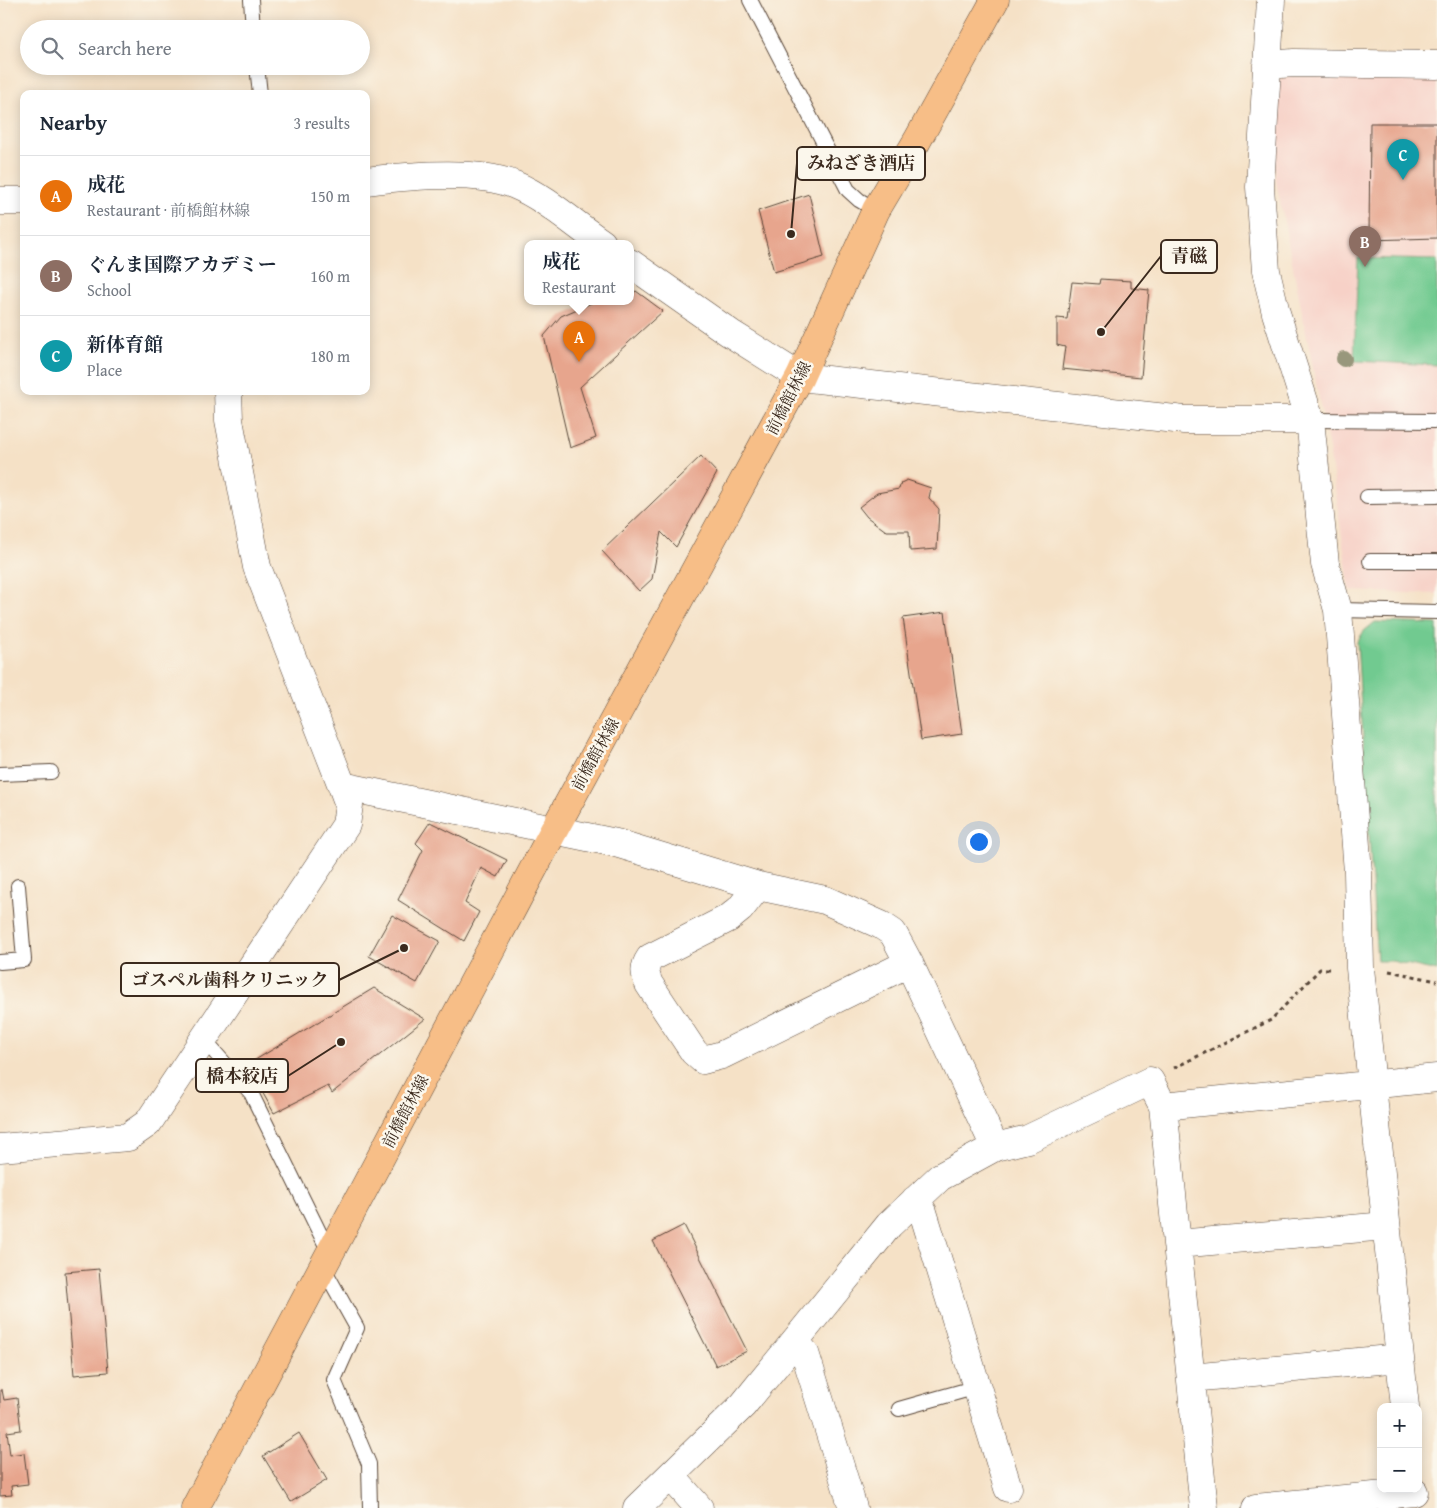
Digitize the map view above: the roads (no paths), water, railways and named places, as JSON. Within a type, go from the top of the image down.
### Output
[{"type":"main road","name":"前橋館林線","points":[[195,1508],[554,830],[800,376],[876,210],[917,141],[995,0]]},
{"type":"street","points":[[1271,0],[1260,187],[1266,270],[1276,313],[1310,420],[1325,564],[1338,610],[1358,872],[1360,968],[1405,1403]]},
{"type":"street","points":[[1267,64],[1437,65]]},
{"type":"street","points":[[370,181],[401,177],[467,176],[498,179],[516,185],[598,240]]},
{"type":"street","points":[[0,201],[20,201]]},
{"type":"street","points":[[634,266],[730,333],[800,376],[1184,420],[1310,420]]},
{"type":"street","points":[[0,1148],[128,1137],[148,1123],[346,825],[349,805],[257,567],[229,420],[228,395]]},
{"type":"street","points":[[342,786],[616,843],[758,886],[825,900],[881,925],[893,933],[995,1147]]},
{"type":"street","points":[[758,886],[740,909],[729,918],[650,958],[645,964],[648,984],[694,1052],[703,1060],[722,1055],[908,963]]},
{"type":"street","points":[[1164,1106],[1373,1083],[1437,1078]]},
{"type":"street","points":[[637,1508],[743,1404],[889,1225],[940,1177],[995,1147],[1028,1139],[1150,1081],[1164,1106],[1204,1508]]},
{"type":"street","points":[[915,1200],[923,1212],[1008,1488]]},
{"type":"street","points":[[1177,1244],[1386,1226]]},
{"type":"street","points":[[795,1340],[805,1353],[852,1508]]},
{"type":"street","points":[[1191,1378],[1400,1358]]},
{"type":"street","points":[[671,1476],[699,1508]]},
{"type":"street","points":[[1256,1508],[1415,1496]]},
{"type":"lane","points":[[251,0],[253,20]]},
{"type":"lane","points":[[750,0],[848,190],[876,210]]},
{"type":"lane","points":[[258,75],[260,90]]},
{"type":"lane","points":[[1310,420],[1437,421]]},
{"type":"lane","points":[[1367,498],[1437,496]]},
{"type":"lane","points":[[1370,561],[1437,561]]},
{"type":"lane","points":[[1338,610],[1437,612]]},
{"type":"lane","points":[[0,774],[51,772]]},
{"type":"lane","points":[[0,962],[24,960],[18,886]]},
{"type":"lane","points":[[203,1039],[251,1093],[357,1328],[334,1380],[369,1464],[370,1508]]},
{"type":"lane","points":[[899,1409],[977,1387]]},
{"type":"place","name":"新体育館","points":[[1403,180]]},
{"type":"place","name":"みねざき酒店","points":[[791,234]]},
{"type":"place","name":"ぐんま国際アカデミー","points":[[1365,267]]},
{"type":"place","name":"青磁","points":[[1101,332]]},
{"type":"place","name":"成花","points":[[579,362]]},
{"type":"place","name":"ゴスペル歯科クリニック","points":[[404,948]]},
{"type":"place","name":"橋本絞店","points":[[341,1042]]}]
